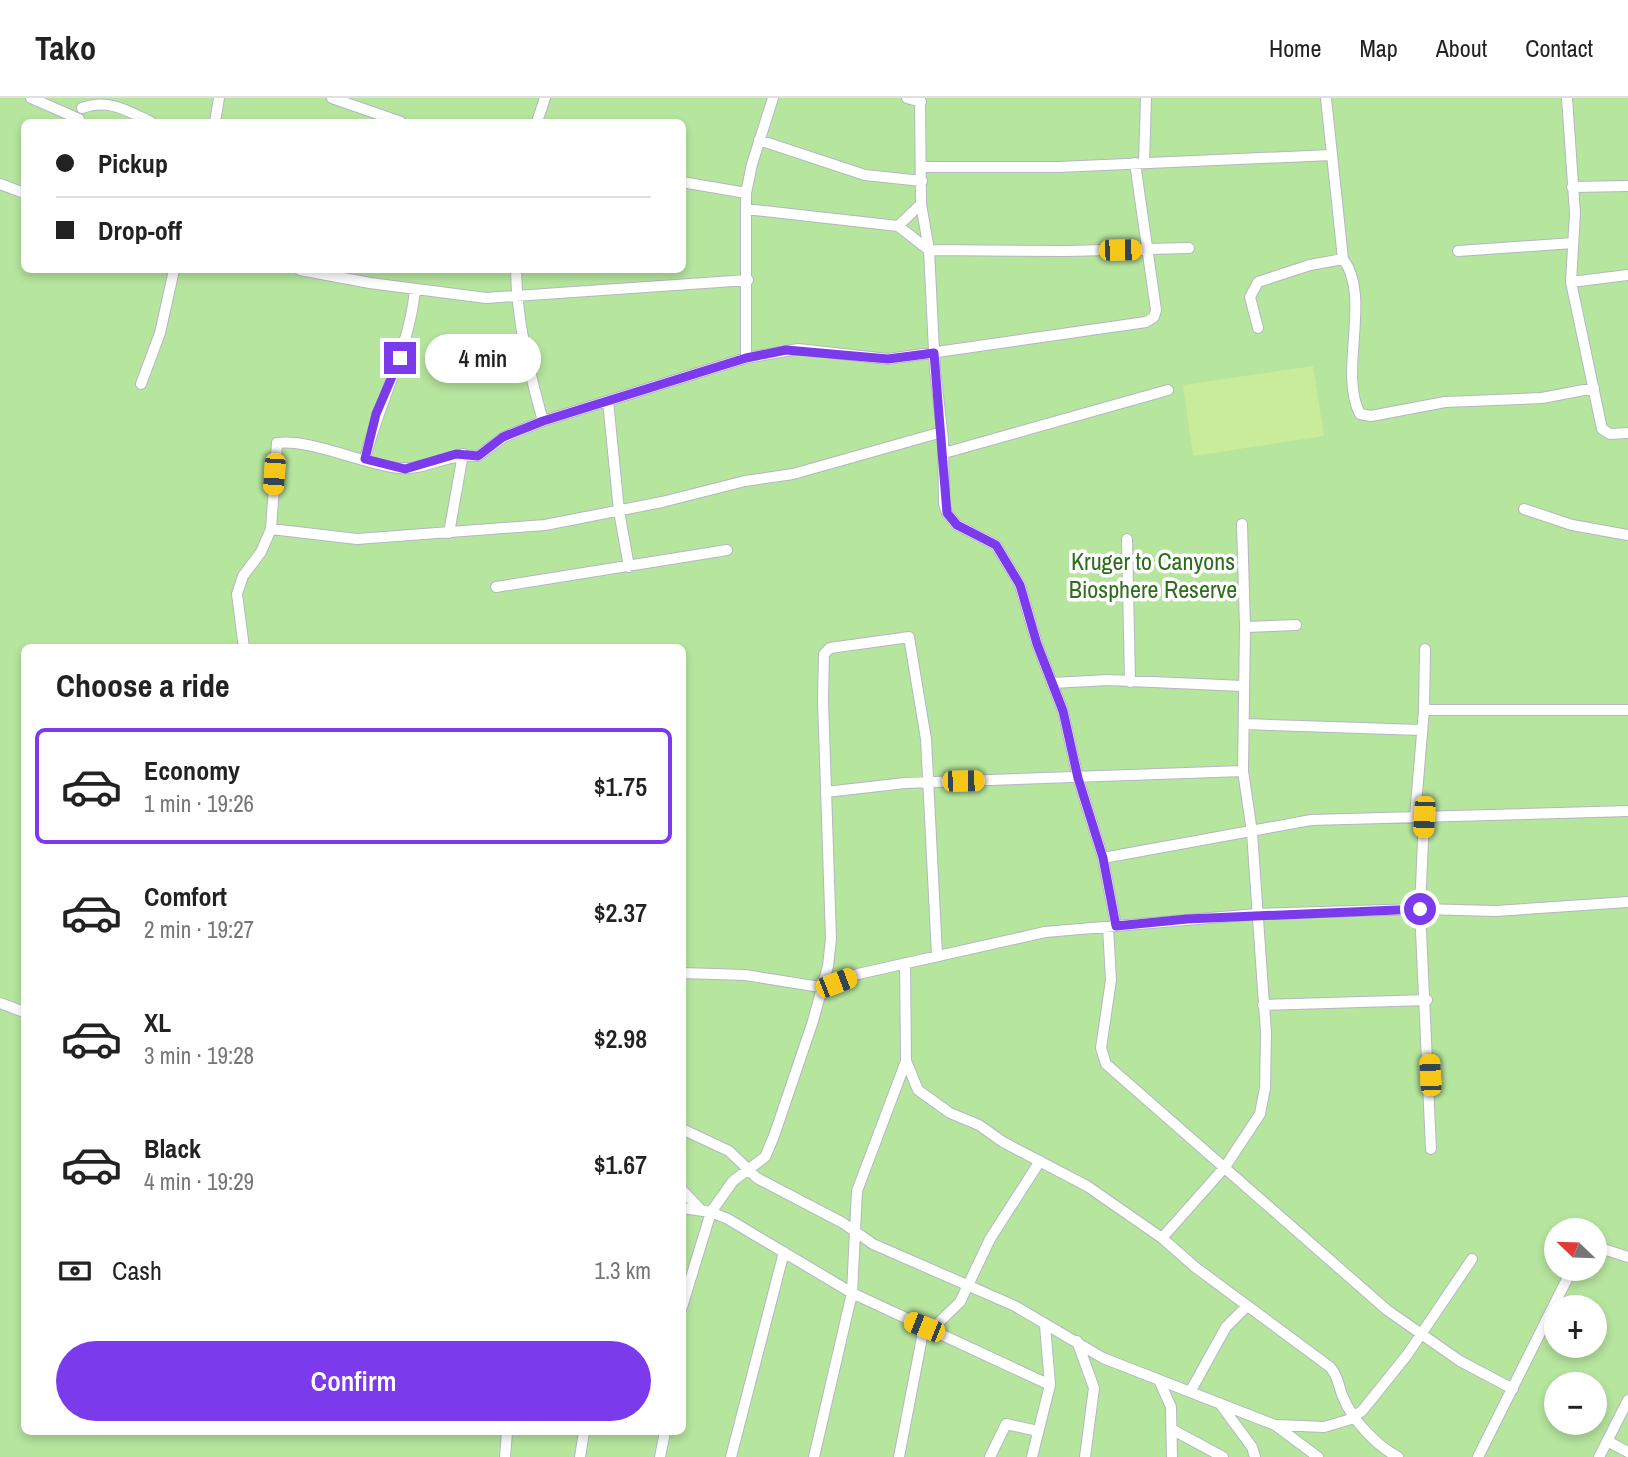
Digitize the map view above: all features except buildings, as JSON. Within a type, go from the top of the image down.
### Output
[{"type":"street","points":[[31,98],[81,112],[95,103],[109,103],[144,119]]},
{"type":"street","points":[[216,119],[219,98]]},
{"type":"street","points":[[332,98],[392,119]]},
{"type":"street","points":[[538,119],[545,98]]},
{"type":"street","points":[[746,358],[746,193],[773,98]]},
{"type":"street","points":[[906,98],[920,100],[922,204],[929,250],[934,353],[944,453],[943,491],[947,513],[957,525],[989,539],[1000,550],[1020,585],[1037,644],[1063,711],[1078,778],[1103,858],[1112,927],[1111,980],[1101,1033],[1102,1057],[1117,1077],[1420,1335],[1513,1389]]},
{"type":"street","points":[[243,644],[237,594],[243,576],[261,552],[271,529],[277,443],[405,469],[463,454],[478,456],[503,437],[543,421],[746,358],[798,349],[888,359],[1152,320],[1156,310],[1147,249],[1140,162],[1146,98]]},
{"type":"street","points":[[1326,98],[1343,259],[1349,269],[1355,314],[1352,364],[1357,408],[1362,415],[1467,400],[1542,398],[1594,388]]},
{"type":"street","points":[[1567,98],[1572,187],[1571,282],[1577,318],[1604,431],[1628,433]]},
{"type":"street","points":[[759,140],[865,175],[922,181]]},
{"type":"street","points":[[922,167],[1059,167],[1331,155]]},
{"type":"street","points":[[686,183],[746,193]]},
{"type":"street","points":[[0,184],[21,191]]},
{"type":"street","points":[[1572,187],[1628,186]]},
{"type":"street","points":[[898,226],[922,204]]},
{"type":"street","points":[[746,209],[898,226],[929,250],[1189,248]]},
{"type":"street","points":[[1458,251],[1573,243]]},
{"type":"street","points":[[1258,328],[1250,297],[1258,282],[1298,268],[1343,259]]},
{"type":"street","points":[[141,384],[160,333],[173,273]]},
{"type":"street","points":[[317,273],[461,296],[517,298],[640,285],[748,280]]},
{"type":"street","points":[[516,273],[517,298],[527,363],[543,421]]},
{"type":"street","points":[[1571,282],[1628,275]]},
{"type":"street","points":[[365,459],[376,414],[400,358],[415,290]]},
{"type":"street","points":[[944,453],[1168,390]]},
{"type":"street","points":[[608,401],[619,511],[629,567]]},
{"type":"street","points":[[271,529],[357,539],[545,525],[619,511],[746,481],[793,474],[942,432]]},
{"type":"street","points":[[449,533],[463,454]]},
{"type":"street","points":[[1524,509],[1572,525],[1628,535]]},
{"type":"street","points":[[1162,1238],[1225,1167],[1260,1114],[1263,1103],[1266,1033],[1252,832],[1243,771],[1245,627],[1242,524]]},
{"type":"street","points":[[1128,539],[1130,682]]},
{"type":"street","points":[[496,587],[727,550]]},
{"type":"street","points":[[1245,627],[1296,625]]},
{"type":"street","points":[[686,1292],[707,1211],[733,1181],[765,1157],[775,1136],[801,1063],[828,966],[831,939],[822,700],[826,650],[909,637],[923,714],[937,955]]},
{"type":"street","points":[[1425,649],[1421,730],[1420,909],[1427,1000],[1432,1149]]},
{"type":"street","points":[[1052,683],[1130,682],[1244,686]]},
{"type":"street","points":[[1424,710],[1628,710]]},
{"type":"street","points":[[1244,724],[1421,730]]},
{"type":"street","points":[[825,792],[927,782],[1243,771]]},
{"type":"street","points":[[1103,858],[1159,845],[1252,832],[1311,820],[1628,811]]},
{"type":"street","points":[[686,973],[745,975],[820,987],[937,955],[1045,932],[1257,915],[1420,909],[1496,911],[1628,902]]},
{"type":"street","points":[[905,963],[906,1061],[913,1082],[925,1095],[950,1113],[979,1125],[1003,1142],[1087,1186],[1162,1238],[1335,1372],[1344,1401],[1355,1416],[1376,1442],[1398,1457]]},
{"type":"street","points":[[1263,1005],[1427,1000]]},
{"type":"street","points":[[0,1003],[21,1011]]},
{"type":"street","points":[[814,1457],[852,1293],[859,1182],[906,1061]]},
{"type":"street","points":[[686,1131],[729,1151],[765,1183],[887,1251],[969,1285],[1077,1341],[1103,1358],[1275,1425],[1318,1457]]},
{"type":"street","points":[[899,1457],[928,1328],[960,1302],[989,1239],[1040,1161]]},
{"type":"street","points":[[686,1193],[707,1211],[741,1226],[852,1293],[1050,1385]]},
{"type":"street","points":[[686,1208],[707,1211]]},
{"type":"street","points":[[1607,1250],[1628,1257]]},
{"type":"street","points":[[731,1457],[784,1252]]},
{"type":"street","points":[[1275,1425],[1324,1427],[1355,1416],[1371,1403],[1472,1259]]},
{"type":"street","points":[[1478,1457],[1566,1281]]},
{"type":"street","points":[[1189,1392],[1226,1327],[1247,1306]]},
{"type":"street","points":[[1032,1457],[1050,1385],[1045,1325]]},
{"type":"street","points":[[1077,1341],[1094,1388],[1085,1457]]},
{"type":"street","points":[[1158,1380],[1171,1408],[1172,1457]]},
{"type":"street","points":[[1599,1457],[1628,1400]]},
{"type":"street","points":[[1221,1404],[1252,1447],[1255,1457]]},
{"type":"street","points":[[990,1457],[1006,1424],[1038,1431]]},
{"type":"street","points":[[1173,1430],[1223,1457]]},
{"type":"street","points":[[505,1457],[507,1435]]},
{"type":"street","points":[[580,1457],[584,1435]]},
{"type":"street","points":[[660,1457],[664,1435]]},
{"type":"street","points":[[1607,1441],[1628,1452]]},
{"type":"green space","name":"Kruger to Canyons Biosphere Reserve","points":[[0,98],[1628,98],[1628,1457],[0,1457]]},
{"type":"green space","points":[[1313,366],[1324,436],[1193,456],[1183,385]]},
{"type":"route","points":[[400,358],[390,387],[376,414],[365,459],[405,469],[456,454],[478,456],[503,437],[543,421],[746,358],[798,349],[888,359],[934,353],[944,453],[943,491],[947,513],[957,525],[989,539],[996,545],[1020,585],[1042,660],[1063,711],[1078,778],[1103,858],[1116,926],[1346,910],[1420,909]]}]
